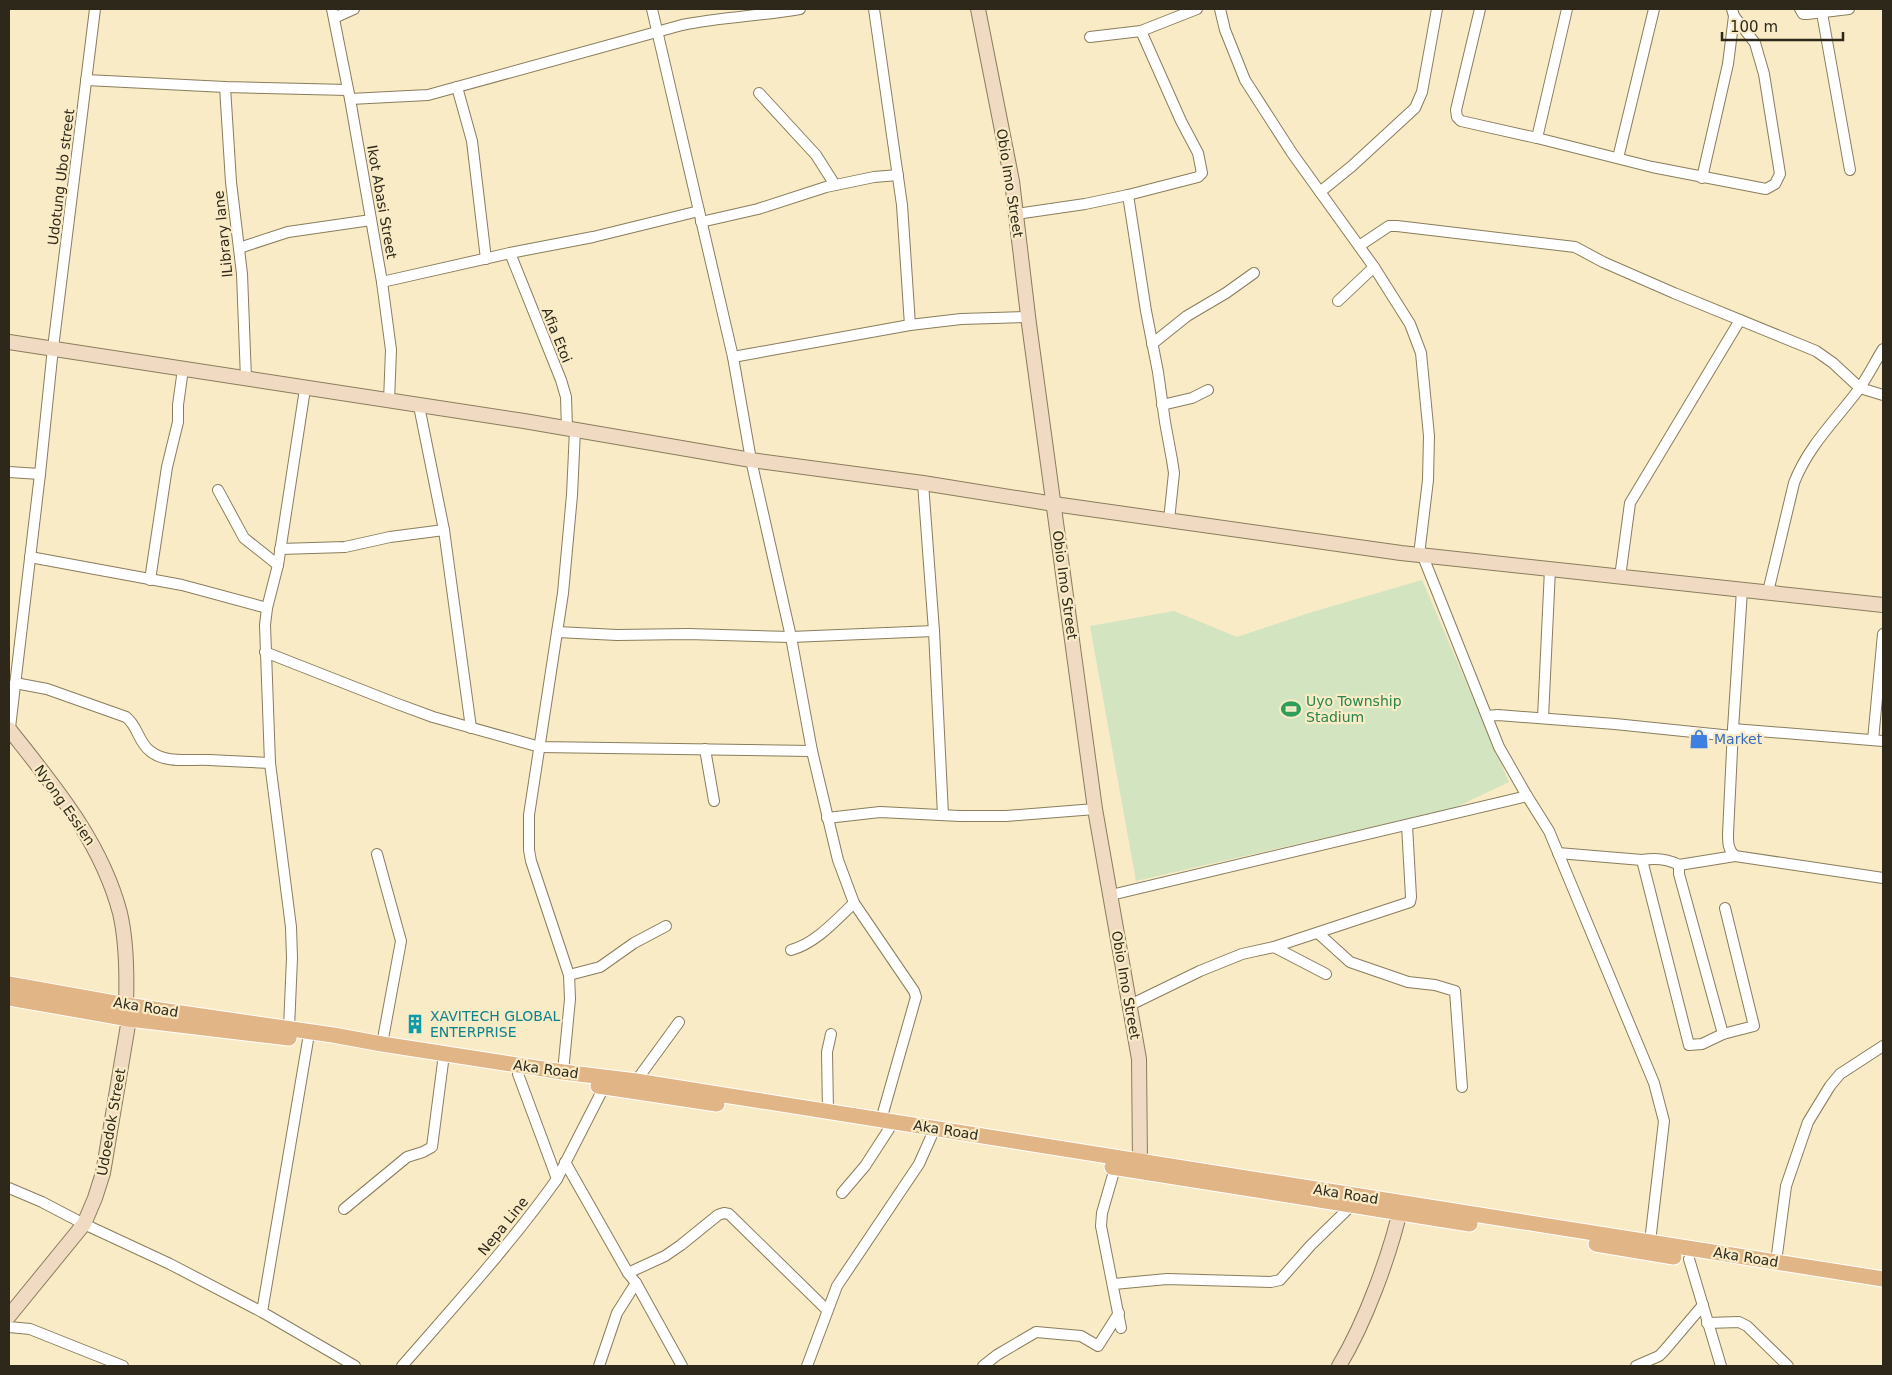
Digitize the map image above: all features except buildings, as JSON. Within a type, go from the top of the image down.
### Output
[{"type":"main road","name":"Aka Road","points":[[9,984],[128,1012],[604,1087],[1140,1161],[1510,1230],[1883,1289]]},
{"type":"main road","name":"Aka Road","points":[[9,998],[289,1028],[382,1044],[828,1111],[931,1137],[1351,1206],[1401,1209],[1650,1242],[1883,1279]]},
{"type":"street","name":"Udotung Ubo street","points":[[9,733],[53,348],[95,9]]},
{"type":"street","points":[[333,13],[354,9]]},
{"type":"street","points":[[652,9],[733,357],[751,460],[790,637],[812,750],[838,860],[854,903],[914,991],[916,997],[885,1125],[865,1166],[842,1193]]},
{"type":"street","points":[[86,80],[417,97],[682,25],[714,18],[773,14],[800,9]]},
{"type":"street","points":[[874,9],[902,204],[910,325]]},
{"type":"street","name":"Obio Imo Street","points":[[978,9],[1012,181],[1028,317],[1096,809],[1139,1059],[1140,1161]]},
{"type":"street","points":[[1090,37],[1141,31],[1197,9]]},
{"type":"street","points":[[1220,9],[1225,30],[1245,80],[1292,154],[1374,267],[1410,324],[1421,353],[1429,436],[1428,480],[1418,554]]},
{"type":"street","points":[[1320,192],[1352,166],[1415,108],[1422,92],[1437,9]]},
{"type":"street","points":[[1480,9],[1456,110],[1457,117],[1461,121],[1702,178],[1766,189],[1775,184],[1780,174],[1764,74],[1755,44],[1733,13]]},
{"type":"street","points":[[1537,138],[1567,9]]},
{"type":"street","points":[[1618,158],[1654,9]]},
{"type":"street","points":[[1800,9],[1803,14],[1849,9]]},
{"type":"street","name":"Ikot Abasi Street","points":[[333,13],[382,282],[391,350],[389,401]]},
{"type":"street","points":[[1702,178],[1728,64],[1733,13]]},
{"type":"street","points":[[1822,13],[1850,170]]},
{"type":"street","points":[[1016,214],[1085,204],[1128,195],[1198,177],[1202,173],[1198,153],[1177,113],[1141,31]]},
{"type":"street","name":"lLibrary lane","points":[[225,87],[231,182],[242,274],[246,379]]},
{"type":"street","points":[[457,87],[472,142],[486,259]]},
{"type":"street","points":[[760,93],[816,155],[835,185]]},
{"type":"street","points":[[701,222],[758,209],[835,185],[874,177],[898,175]]},
{"type":"street","points":[[1128,195],[1174,473],[1169,520]]},
{"type":"street","points":[[382,282],[510,253],[593,237],[699,211]]},
{"type":"street","points":[[239,248],[288,232],[371,220]]},
{"type":"street","points":[[1359,246],[1389,226],[1396,226],[1575,247],[1657,286],[1816,351],[1833,363],[1860,388],[1883,396]]},
{"type":"street","name":"Afia Etoi","points":[[510,253],[566,397],[571,430],[572,495],[563,593],[529,815],[529,850],[569,975],[570,999],[564,1072]]},
{"type":"street","points":[[1338,301],[1374,267]]},
{"type":"street","points":[[1152,344],[1186,316],[1226,293],[1254,273]]},
{"type":"street","points":[[733,357],[910,325],[961,319],[1028,317]]},
{"type":"street","points":[[1620,577],[1630,503],[1740,320]]},
{"type":"street","points":[[9,342],[751,460],[922,483],[1054,504],[1418,554],[1883,605]]},
{"type":"street","points":[[1768,592],[1794,483],[1800,467],[1814,444],[1860,388],[1883,349]]},
{"type":"street","points":[[150,580],[167,467],[178,422],[178,405],[184,369]]},
{"type":"street","points":[[289,1028],[292,958],[291,927],[270,764],[265,652],[267,608],[278,565],[305,389]]},
{"type":"street","points":[[1162,405],[1192,398],[1208,390]]},
{"type":"street","points":[[419,406],[444,530],[471,728]]},
{"type":"street","points":[[9,472],[40,474]]},
{"type":"street","points":[[922,483],[934,631],[943,815]]},
{"type":"street","points":[[218,490],[244,538],[278,565]]},
{"type":"street","points":[[280,549],[345,547],[390,537],[444,530]]},
{"type":"street","points":[[1418,554],[1422,554],[1500,747],[1549,831],[1662,1107],[1664,1121],[1650,1242]]},
{"type":"street","points":[[30,556],[182,585],[267,608]]},
{"type":"street","points":[[1542,718],[1550,569]]},
{"type":"street","points":[[1735,856],[1732,853],[1728,840],[1732,732],[1742,590]]},
{"type":"street","points":[[558,632],[617,635],[688,634],[790,637],[934,631]]},
{"type":"street","points":[[1487,716],[1498,715],[1732,732],[1878,740],[1883,634]]},
{"type":"street","points":[[265,652],[395,704],[540,747],[812,750]]},
{"type":"street","points":[[15,683],[47,689],[126,717],[133,722],[144,746],[156,756],[172,760],[270,764]]},
{"type":"street","name":"Nyong Essien","points":[[9,733],[56,789],[84,828],[104,865],[120,914],[127,972],[128,1012]]},
{"type":"street","points":[[705,749],[714,801]]},
{"type":"street","points":[[1111,896],[1527,796]]},
{"type":"street","points":[[827,818],[880,812],[1006,816],[1096,809]]},
{"type":"street","points":[[1130,1005],[1200,970],[1242,954],[1274,947],[1410,902],[1412,897],[1407,825]]},
{"type":"street","points":[[1558,853],[1642,860],[1652,858],[1679,865],[1735,856],[1883,878]]},
{"type":"street","points":[[377,854],[401,941],[382,1044]]},
{"type":"street","points":[[1642,860],[1689,1045],[1702,1044],[1723,1034],[1754,1026],[1725,908]]},
{"type":"street","points":[[1679,865],[1679,874],[1723,1034]]},
{"type":"street","points":[[790,950],[803,947],[854,903]]},
{"type":"street","points":[[569,975],[600,967],[634,943],[666,926]]},
{"type":"street","points":[[1318,933],[1350,962],[1408,982],[1435,985],[1455,991],[1462,1087]]},
{"type":"street","points":[[1274,947],[1326,974]]},
{"type":"street","name":"Udoedok Street","points":[[9,1316],[84,1224],[103,1173],[128,1012]]},
{"type":"street","points":[[636,1081],[679,1022]]},
{"type":"street","points":[[828,1111],[828,1052],[831,1034]]},
{"type":"street","points":[[262,1312],[308,1040]]},
{"type":"street","points":[[1776,1262],[1786,1186],[1808,1122],[1830,1086],[1840,1074],[1883,1046]]},
{"type":"street","points":[[344,1210],[407,1157],[432,1147],[443,1062]]},
{"type":"street","points":[[518,1074],[557,1179]]},
{"type":"street","name":"Nepa Line","points":[[402,1366],[517,1233],[557,1179],[604,1087]]},
{"type":"street","points":[[807,1366],[827,1310],[838,1286],[919,1164],[931,1137]]},
{"type":"street","points":[[565,1162],[682,1366]]},
{"type":"street","points":[[1115,1168],[1102,1213],[1101,1226],[1122,1328]]},
{"type":"street","points":[[9,1188],[170,1264],[262,1312],[355,1366]]},
{"type":"street","points":[[1114,1284],[1168,1279],[1271,1282],[1280,1280],[1311,1245],[1351,1206]]},
{"type":"street","points":[[1339,1366],[1355,1338],[1384,1264],[1401,1209]]},
{"type":"street","points":[[628,1272],[665,1256],[718,1215],[724,1213],[729,1214],[827,1310]]},
{"type":"street","points":[[1689,1259],[1721,1366]]},
{"type":"street","points":[[599,1366],[617,1313],[636,1283]]},
{"type":"street","points":[[1636,1366],[1659,1356],[1702,1305]]},
{"type":"street","points":[[983,1366],[997,1355],[1036,1332],[1081,1336],[1098,1346],[1119,1313]]},
{"type":"street","points":[[1708,1322],[1739,1322],[1747,1326],[1788,1366]]},
{"type":"street","points":[[9,1327],[30,1329],[123,1366]]},
{"type":"green space","name":"Uyo Township Stadium","points":[[1422,580],[1509,782],[1454,808],[1136,881],[1090,626],[1174,611],[1237,637],[1309,613]]},
{"type":"place","name":"Uyo Township Stadium","points":[[1291,709]]},
{"type":"place","name":"Market","points":[[1699,739]]},
{"type":"place","name":"XAVITECH GLOBAL ENTERPRISE","points":[[415,1024]]}]
